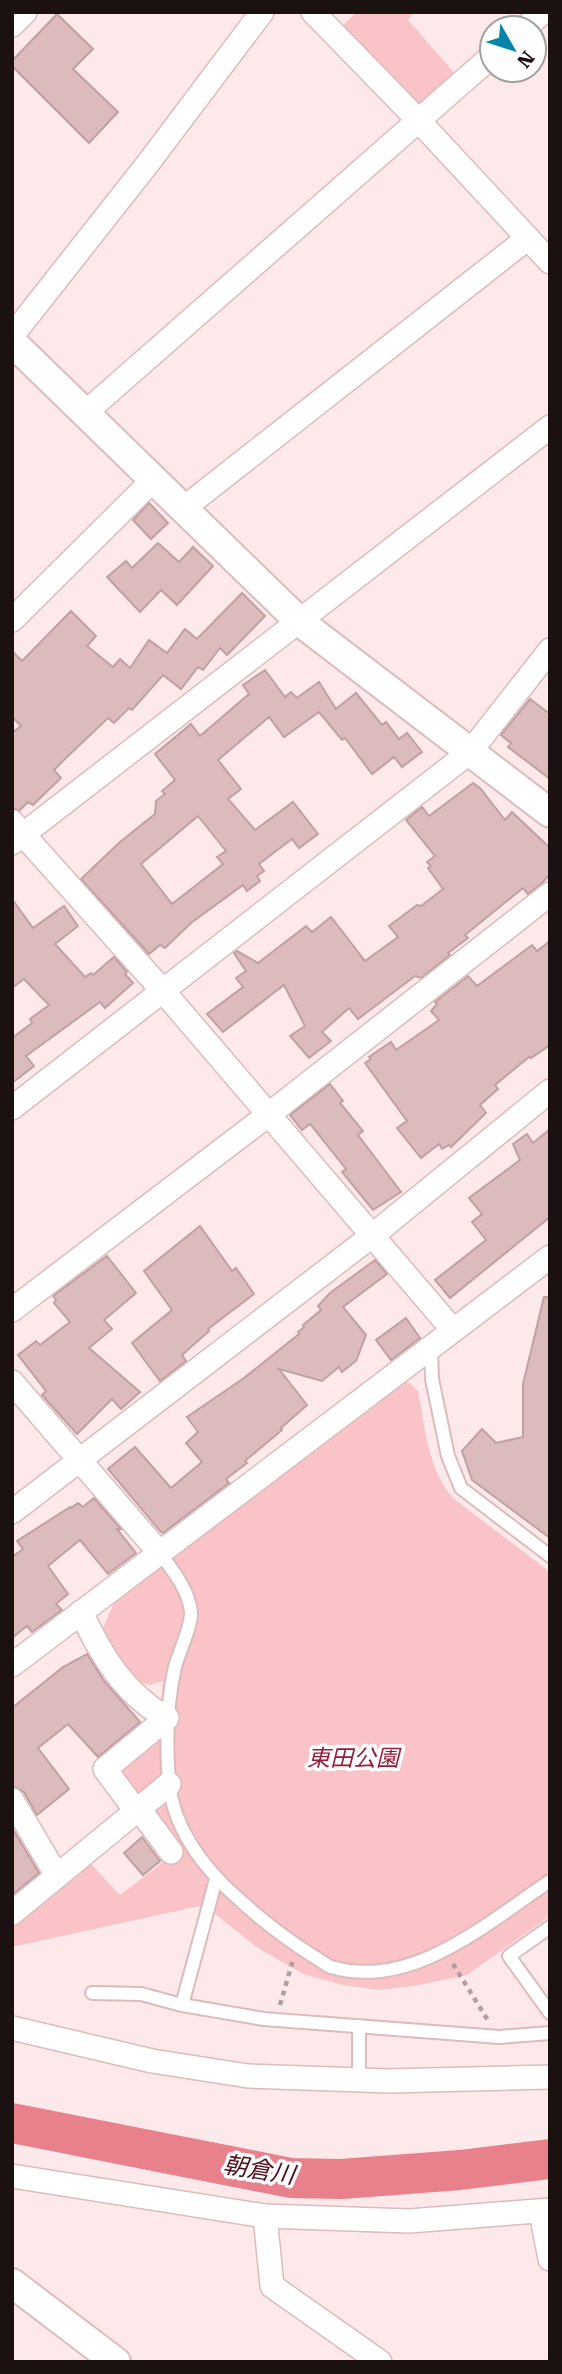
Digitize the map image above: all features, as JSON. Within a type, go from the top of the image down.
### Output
[{"type":"street","points":[[12,26],[25,12]]},
{"type":"street","points":[[12,336],[262,12]]},
{"type":"street","points":[[184,508],[541,248],[313,12]]},
{"type":"street","points":[[85,413],[478,68]]},
{"type":"street","points":[[12,342],[300,622],[550,813]]},
{"type":"street","points":[[453,1329],[163,991],[16,833],[300,622],[550,427]]},
{"type":"street","points":[[12,620],[153,480]]},
{"type":"street","points":[[12,1108],[470,752],[550,650]]},
{"type":"street","points":[[12,1310],[268,1115],[550,894]]},
{"type":"street","points":[[12,1512],[373,1235],[550,1091]]},
{"type":"street","points":[[12,1665],[550,1257]]},
{"type":"street","points":[[12,1382],[159,1552]]},
{"type":"street","points":[[81,1612],[109,1666],[134,1694],[167,1718],[105,1769],[172,1852]]},
{"type":"street","points":[[12,1913],[169,1784]]},
{"type":"street","points":[[12,1800],[57,1876]]},
{"type":"street","points":[[12,2028],[152,2061],[248,2076],[359,2080],[550,2077]]},
{"type":"street","points":[[12,2176],[265,2216],[409,2221],[545,2211],[550,2259]]},
{"type":"street","points":[[265,2216],[272,2286],[380,2362]]},
{"type":"street","points":[[12,2283],[116,2362]]},
{"type":"lane","points":[[431,1347],[432,1378],[448,1456],[461,1488],[550,1556]]},
{"type":"lane","points":[[159,1552],[182,1583],[191,1616],[175,1669],[167,1718],[172,1804],[181,1828],[216,1879],[267,1924],[330,1966],[371,1972],[404,1967],[462,1940],[550,1881]]},
{"type":"lane","points":[[182,2005],[216,1879]]},
{"type":"lane","points":[[550,1927],[509,1956],[550,2013]]},
{"type":"lane","points":[[92,1993],[141,1994],[182,2005],[276,2020],[499,2037],[550,2033]]},
{"type":"lane","points":[[359,2026],[359,2080]]},
{"type":"path","points":[[276,2020],[290,1967]]},
{"type":"path","points":[[460,1977],[499,2037]]},
{"type":"green space","points":[[356,12],[414,12],[408,20],[456,75],[418,108],[343,26]]},
{"type":"green space","name":"東田公園","points":[[401,1382],[410,1383],[418,1391],[433,1462],[445,1488],[454,1499],[550,1572],[550,1916],[467,1975],[380,1990],[343,1985],[303,1974],[258,1948],[204,1905],[12,1947],[14,1922],[88,1861],[120,1895],[179,1850],[138,1796],[115,1773],[159,1736],[163,1681],[149,1685],[132,1679],[104,1644],[104,1626],[115,1600]]},
{"type":"building","points":[[57,14],[93,49],[73,69],[118,112],[89,143],[12,66],[12,61]]},
{"type":"building","points":[[149,503],[168,523],[151,539],[133,520]]},
{"type":"building","points":[[158,543],[179,562],[193,547],[213,566],[177,605],[161,590],[140,612],[107,577],[126,561],[132,568]]},
{"type":"building","points":[[242,593],[265,616],[227,655],[220,648],[203,670],[198,667],[181,689],[163,675],[132,710],[129,708],[114,723],[108,718],[54,770],[61,778],[33,805],[28,802],[19,811],[12,808],[12,733],[21,726],[12,717],[12,651],[22,661],[71,611],[96,636],[87,646],[113,667],[120,659],[130,668],[149,640],[167,653],[185,629],[197,639]]},
{"type":"building","points":[[265,670],[285,697],[291,692],[297,698],[319,682],[336,709],[356,693],[382,725],[386,722],[399,739],[407,733],[422,752],[402,767],[394,757],[372,774],[345,738],[342,740],[319,712],[284,737],[269,717],[218,760],[241,789],[228,799],[255,830],[293,802],[318,834],[299,848],[292,839],[259,864],[264,871],[257,876],[260,881],[247,891],[243,885],[191,923],[165,948],[160,945],[149,954],[81,879],[155,814],[156,801],[165,794],[162,791],[175,780],[155,754],[191,724],[200,736],[249,694],[243,685]],"holes":[[[198,816],[226,851],[217,857],[223,864],[172,904],[141,864]]]},
{"type":"building","points":[[530,699],[550,714],[550,779],[508,747],[511,743],[501,735]]},
{"type":"building","points":[[473,783],[505,820],[512,812],[550,848],[550,874],[542,883],[528,894],[523,888],[465,935],[468,938],[448,953],[450,955],[421,978],[415,976],[358,1019],[349,1008],[322,1032],[331,1041],[309,1058],[290,1036],[305,1026],[284,985],[223,1032],[207,1014],[243,987],[236,978],[246,971],[234,953],[237,951],[258,963],[306,926],[312,932],[331,917],[365,961],[398,937],[389,926],[443,889],[428,868],[431,866],[427,862],[435,856],[406,820],[422,807],[429,816]]},
{"type":"building","points":[[12,899],[33,928],[64,906],[78,926],[55,944],[85,977],[91,973],[93,975],[114,957],[133,983],[105,1008],[100,1002],[26,1056],[34,1066],[12,1083],[12,1038],[32,1023],[30,1019],[49,1005],[24,979],[12,988]]},
{"type":"building","points":[[550,941],[550,1045],[529,1057],[495,1085],[498,1089],[480,1105],[486,1113],[451,1147],[449,1145],[442,1149],[439,1144],[421,1158],[397,1128],[407,1121],[365,1063],[371,1059],[369,1057],[391,1042],[396,1050],[439,1020],[431,1011],[437,1004],[435,1002],[468,976],[477,986],[532,945],[537,951]]},
{"type":"building","points":[[330,1084],[343,1101],[340,1103],[363,1131],[358,1135],[401,1192],[373,1210],[342,1172],[346,1169],[310,1124],[302,1130],[290,1115]]},
{"type":"building","points":[[550,1129],[550,1217],[450,1298],[435,1280],[486,1240],[472,1222],[482,1214],[469,1198],[520,1160],[513,1144],[527,1134],[533,1143]]},
{"type":"building","points":[[200,1226],[232,1271],[236,1268],[254,1294],[208,1329],[209,1331],[182,1355],[186,1361],[160,1381],[132,1343],[172,1310],[144,1271]]},
{"type":"building","points":[[107,1256],[136,1293],[104,1320],[112,1329],[89,1348],[140,1392],[121,1409],[112,1399],[77,1434],[42,1395],[46,1391],[18,1355],[36,1341],[40,1345],[70,1322],[54,1303],[56,1300],[53,1296]]},
{"type":"building","points":[[375,1260],[387,1274],[343,1307],[366,1335],[356,1361],[342,1372],[339,1367],[322,1381],[279,1369],[307,1405],[245,1461],[247,1463],[226,1479],[229,1483],[161,1532],[108,1469],[135,1447],[171,1488],[202,1462],[186,1443],[198,1432],[187,1417],[244,1378],[299,1334],[303,1325],[321,1310],[318,1306],[330,1293]]},
{"type":"building","points":[[544,1297],[550,1297],[550,1538],[472,1480],[462,1451],[482,1429],[496,1443],[523,1437],[523,1384]]},
{"type":"building","points":[[406,1318],[420,1338],[391,1360],[376,1340]]},
{"type":"building","points":[[94,1498],[121,1529],[117,1529],[136,1553],[108,1574],[80,1540],[48,1566],[68,1594],[56,1604],[62,1610],[32,1632],[27,1626],[12,1638],[12,1557],[23,1549],[17,1541],[70,1507],[78,1503],[83,1507]]},
{"type":"building","points":[[87,1654],[104,1681],[140,1722],[98,1757],[68,1724],[38,1748],[69,1789],[37,1815],[24,1792],[12,1786],[12,1708],[63,1667]]},
{"type":"building","points":[[12,1828],[39,1873],[12,1895]]},
{"type":"building","points":[[142,1837],[160,1861],[143,1875],[124,1853]]},
{"type":"waterway","name":"朝倉川","points":[[12,2123],[291,2178],[341,2179],[460,2170],[550,2159]]}]
